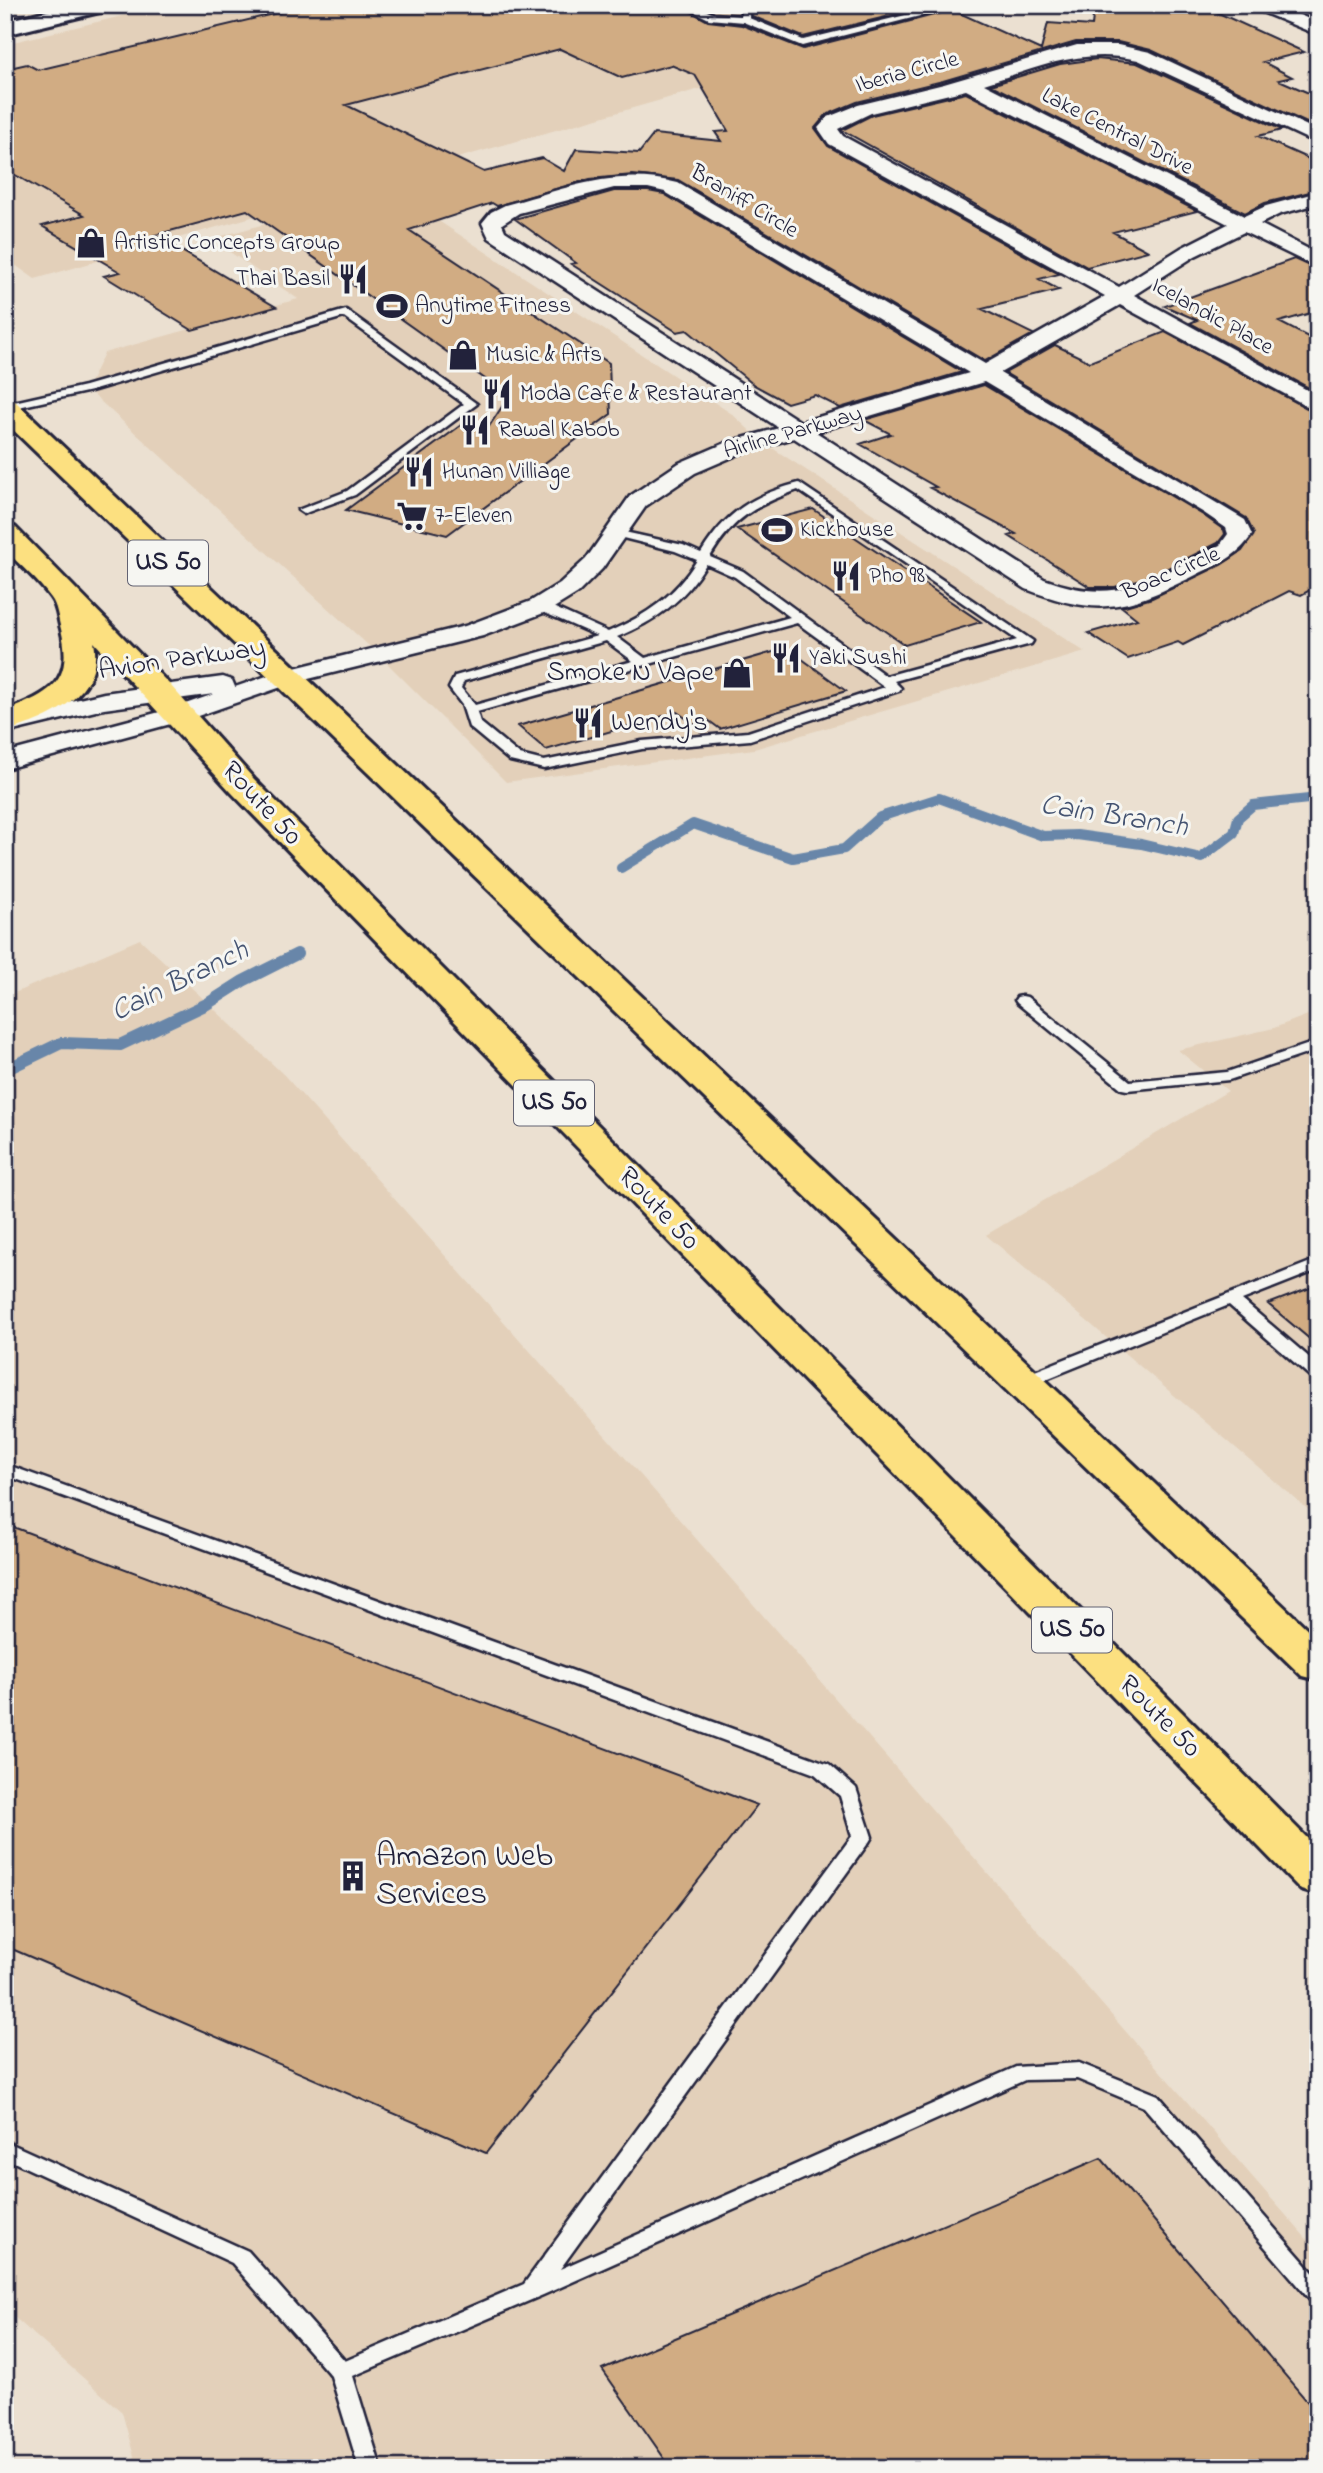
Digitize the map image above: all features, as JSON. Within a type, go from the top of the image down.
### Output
[{"type":"highway","name":"US 50","points":[[5,407],[1318,1665]]},
{"type":"highway","name":"Route 50","points":[[5,533],[170,703],[252,796],[1318,1878]]},
{"type":"highway","points":[[5,723],[56,699],[79,670],[81,658],[68,597]]},
{"type":"street","points":[[5,11],[31,5]]},
{"type":"street","points":[[5,27],[100,5]]},
{"type":"street","points":[[1268,8],[1318,30]]},
{"type":"street","name":"Iberia Circle","points":[[1119,296],[829,134],[828,128],[831,123],[847,115],[1077,50],[1118,50],[1144,56],[1318,138]]},
{"type":"street","name":"Lake Central Drive","points":[[967,83],[1318,262]]},
{"type":"street","name":"Braniff Circle","points":[[796,430],[496,234],[492,223],[498,216],[512,209],[614,182],[648,182],[671,187],[985,372]]},
{"type":"street","name":"Airline Parkway","points":[[287,677],[474,631],[540,606],[569,588],[594,564],[638,501],[687,468],[727,450],[938,393],[968,382],[1088,316],[1188,251],[1273,210],[1318,198]]},
{"type":"street","name":"Icelandic Place","points":[[1119,296],[1318,405]]},
{"type":"street","name":"Boac Circle","points":[[796,430],[1035,584],[1065,596],[1103,600],[1136,595],[1228,550],[1237,542],[1240,535],[1237,525],[1212,508],[985,372]]},
{"type":"street","name":"Avion Parkway","points":[[5,761],[170,703],[287,677]]},
{"type":"street","name":"Avion Parkway","points":[[5,723],[104,701],[170,703]]},
{"type":"lane","points":[[685,5],[712,17],[745,19],[802,43],[959,5]]},
{"type":"lane","points":[[736,5],[745,9],[745,19]]},
{"type":"lane","points":[[5,407],[87,389],[346,313],[471,404],[351,493],[304,510]]},
{"type":"lane","points":[[799,486],[1027,640],[889,684],[750,736],[642,744],[544,765],[515,758],[474,724],[470,710],[455,688],[459,679],[607,636],[639,624],[680,595],[724,527],[736,515],[764,498],[799,486]]},
{"type":"lane","points":[[615,532],[679,548],[739,574],[889,684]]},
{"type":"lane","points":[[540,606],[607,636],[643,663]]},
{"type":"lane","points":[[470,710],[800,618]]},
{"type":"lane","points":[[1022,1000],[1127,1086],[1229,1076],[1318,1045]]},
{"type":"lane","points":[[1023,1382],[1318,1264]]},
{"type":"lane","points":[[1230,1298],[1318,1374]]},
{"type":"lane","points":[[5,1469],[822,1769],[849,1793],[862,1837],[532,2290]]},
{"type":"lane","points":[[341,2372],[1023,2072],[1079,2071],[1151,2101],[1318,2293]]},
{"type":"lane","points":[[5,2149],[240,2256],[341,2372],[370,2468]]},
{"type":"shaded area","points":[[168,5],[993,5],[35,279],[5,258],[5,44]]},
{"type":"shaded area","points":[[390,189],[732,414],[760,440],[1085,652],[754,749],[506,782],[379,655],[87,389],[104,353],[298,299],[211,239]]},
{"type":"shaded area","name":"Amazon Web Services","points":[[140,939],[284,1075],[644,1479],[1318,2252],[1318,2468],[137,2468],[122,2412],[5,2309],[5,997]]},
{"type":"shaded area","points":[[1318,1011],[1318,1518],[986,1235],[1228,1091],[1178,1050],[1274,1028]]},
{"type":"building","points":[[311,5],[679,5],[708,21],[742,25],[803,49],[953,10],[1041,50],[1048,23],[1092,26],[1094,5],[1201,5],[1304,52],[1263,62],[1292,77],[1279,80],[1318,97],[1318,122],[1309,124],[1151,50],[1118,42],[1076,42],[943,81],[857,102],[826,115],[815,128],[828,146],[1059,274],[1039,279],[1059,290],[982,309],[1033,334],[985,361],[678,180],[633,175],[590,179],[497,206],[492,203],[409,230],[609,363],[611,414],[447,535],[346,510],[468,420],[486,431],[509,396],[247,210],[155,235],[276,307],[192,330],[104,276],[120,272],[42,226],[84,215],[5,169],[5,69],[27,64],[38,70]],"holes":[[[560,49],[622,78],[671,65],[695,75],[728,131],[715,132],[721,141],[654,134],[639,153],[576,149],[564,171],[542,158],[484,172],[346,105]]]},
{"type":"building","points":[[749,5],[935,5],[803,37],[752,16]]},
{"type":"building","points":[[1097,59],[1137,63],[1282,130],[1258,136],[1318,163],[1318,190],[1265,203],[1245,213],[991,85],[1060,64]]},
{"type":"building","points":[[966,93],[1197,211],[1113,232],[1148,251],[1087,267],[842,130],[872,115]]},
{"type":"building","points":[[614,191],[664,194],[962,372],[840,408],[815,395],[787,403],[754,385],[687,330],[677,332],[571,264],[576,263],[515,219]]},
{"type":"building","points":[[1294,259],[1318,270],[1318,311],[1279,322],[1318,342],[1318,393],[1190,323],[1197,320],[1165,306]]},
{"type":"building","points":[[1165,332],[1318,414],[1318,586],[1301,595],[1289,591],[1183,645],[1178,642],[1128,659],[1088,633],[1137,619],[1122,607],[1152,598],[1221,565],[1242,551],[1254,534],[1246,518],[1005,373],[1055,345],[1090,362]]},
{"type":"building","points":[[984,385],[1203,515],[1224,530],[1225,534],[1218,543],[1154,575],[1115,587],[1090,587],[1009,536],[1016,534],[930,488],[936,487],[860,444],[891,434],[864,420]]},
{"type":"building","points":[[813,509],[981,622],[905,645],[737,529]]},
{"type":"building","points":[[787,648],[846,691],[720,729],[708,720],[694,724],[677,712],[546,750],[518,726]]},
{"type":"building","points":[[1318,1285],[1318,1346],[1268,1304]]},
{"type":"building","name":"Amazon Web Services","points":[[5,1524],[757,1805],[486,2153],[5,1946]]},
{"type":"building","points":[[1101,2158],[1318,2414],[1318,2468],[671,2468],[602,2369]]},
{"type":"waterway","name":"Cain Branch","points":[[621,868],[693,824],[793,858],[844,849],[880,817],[939,798],[1043,836],[1077,835],[1141,844],[1201,858],[1234,833],[1238,818],[1253,805],[1318,798]]},
{"type":"waterway","name":"Cain Branch","points":[[5,1070],[61,1043],[120,1045],[207,1004],[243,981],[297,954]]},
{"type":"place","name":"Artistic Concepts Group","points":[[91,243]]},
{"type":"place","name":"Thai Basil","points":[[353,279]]},
{"type":"place","name":"Anytime Fitness","points":[[392,306]]},
{"type":"place","name":"Music & Arts","points":[[463,355]]},
{"type":"place","name":"Moda Cafe & Restaurant","points":[[497,394]]},
{"type":"place","name":"Rawal Kabob","points":[[475,430]]},
{"type":"place","name":"Hunan Villiage","points":[[419,472]]},
{"type":"place","name":"7-Eleven","points":[[412,516]]},
{"type":"place","name":"Kickhouse","points":[[777,530]]},
{"type":"place","name":"Pho 98","points":[[846,576]]},
{"type":"place","name":"Yaki Sushi","points":[[786,658]]},
{"type":"place","name":"Smoke N Vape","points":[[737,673]]},
{"type":"place","name":"Wendy's","points":[[588,723]]},
{"type":"place","name":"Amazon Web Services","points":[[353,1876]]}]
